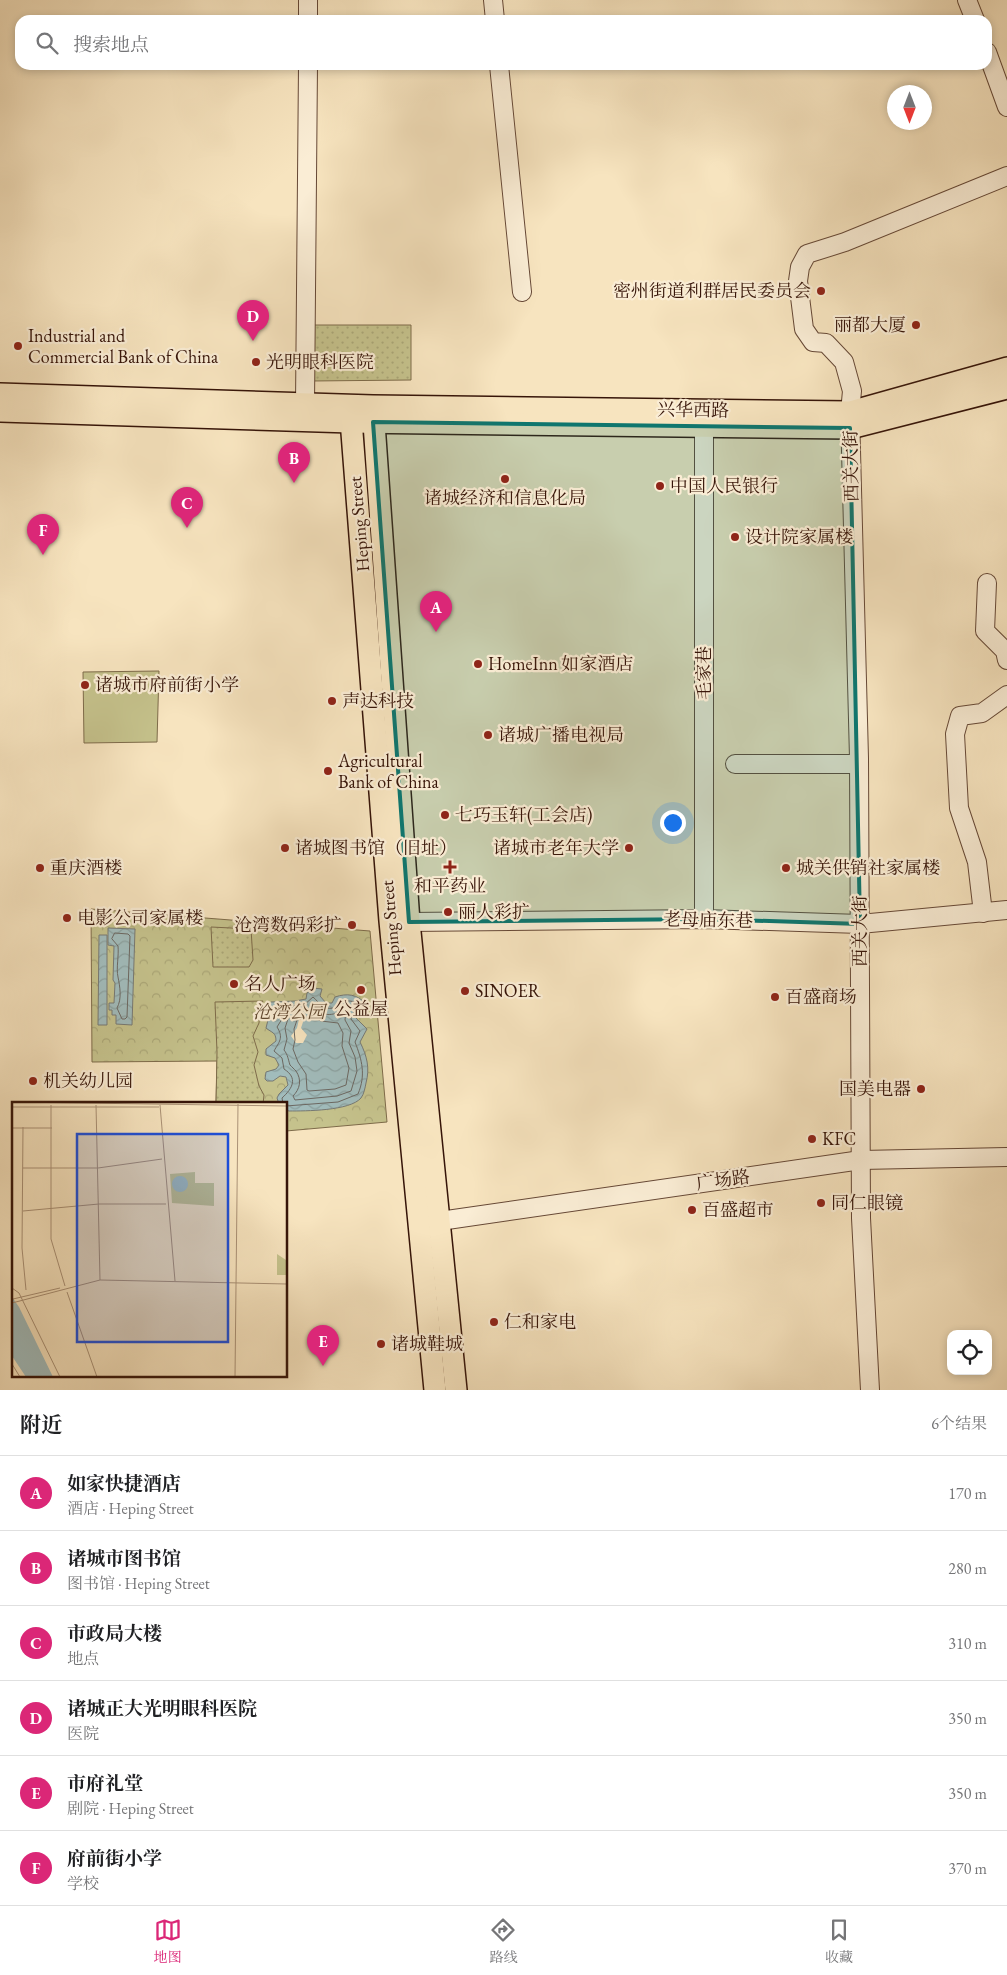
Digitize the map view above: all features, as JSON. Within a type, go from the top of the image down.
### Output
[{"type":"main road","name":"兴华西路","points":[[373,414],[850,420],[1007,368]]},
{"type":"main road","points":[[0,411],[373,414],[704,426],[850,420],[1007,388]]},
{"type":"main road","points":[[0,394],[305,404],[351,414]]},
{"type":"main road","name":"Heping Street","points":[[351,414],[390,921],[435,1390]]},
{"type":"main road","name":"Heping Street","points":[[373,414],[409,922],[456,1390]]},
{"type":"street","points":[[308,0],[308,15]]},
{"type":"street","points":[[493,0],[494,15]]},
{"type":"street","points":[[967,0],[973,15]]},
{"type":"street","points":[[992,65],[1007,107]]},
{"type":"street","points":[[305,404],[308,70]]},
{"type":"street","points":[[500,70],[522,292]]},
{"type":"street","name":"西关大街","points":[[870,1390],[861,1218],[858,764],[850,420],[852,391],[844,362],[826,343],[813,342],[804,330],[798,281],[800,267],[807,254],[846,242],[1007,176]]},
{"type":"street","points":[[0,385],[33,396]]},
{"type":"street","name":"毛家巷","points":[[704,426],[704,919]]},
{"type":"street","points":[[987,583],[985,631],[1004,651],[1007,660]]},
{"type":"street","points":[[983,913],[977,862],[959,808],[955,734],[960,716],[982,713],[1007,695]]},
{"type":"street","points":[[735,764],[858,764]]},
{"type":"street","name":"老母庙东巷","points":[[409,922],[704,919],[860,924],[1007,910]]},
{"type":"street","name":"广场路","points":[[440,1221],[861,1160],[1007,1157]]},
{"type":"highlighted area","points":[[373,422],[850,428],[860,924],[704,919],[409,922]]},
{"type":"green space","points":[[311,325],[411,325],[411,380],[312,381]]},
{"type":"green space","points":[[159,671],[157,742],[84,743],[83,672]]},
{"type":"green space","name":"沧湾公园","points":[[91,909],[370,931],[387,1122],[288,1131],[288,1102],[216,1102],[217,1061],[92,1062]]},
{"type":"green space","points":[[211,927],[251,929],[253,960],[249,967],[213,967]]},
{"type":"green space","points":[[263,1001],[260,1008],[259,1023],[253,1036],[258,1052],[254,1065],[259,1086],[264,1095],[263,1102],[216,1102],[215,1002]]},
{"type":"water","points":[[108,928],[135,929],[132,1025],[116,1024],[116,1015],[112,1015],[112,1010],[109,1010],[109,1003],[114,1003],[115,983],[113,980],[114,946],[108,945]]},
{"type":"water","points":[[99,935],[107,935],[107,1025],[98,1025]]},
{"type":"water","points":[[313,988],[322,989],[320,996],[326,1003],[332,1003],[335,997],[348,995],[359,998],[366,1004],[366,1009],[356,1018],[367,1029],[360,1042],[367,1062],[368,1072],[365,1089],[361,1098],[347,1106],[289,1111],[288,1102],[278,1102],[277,1098],[288,1085],[286,1077],[280,1076],[273,1081],[265,1079],[266,1072],[276,1069],[279,1065],[275,1058],[266,1055],[266,1049],[276,1041],[274,1034],[266,1028],[268,1020],[277,1019],[277,1016],[268,1011],[266,1007],[271,1002],[306,999],[307,993]]},
{"type":"pier","points":[[299,1000],[298,1009],[304,1019],[301,1028],[307,1035],[303,1043],[296,1043],[291,1036],[297,1028],[299,1019],[294,1012],[294,1007],[295,1001]]},
{"type":"place","name":"密州街道利群居民委员会","points":[[821,291]]},
{"type":"place","name":"丽都大厦","points":[[916,325]]},
{"type":"place","name":"诸城正大光明眼科医院","points":[[253,341]]},
{"type":"place","name":"Industrial and Commercial Bank of China","points":[[18,346]]},
{"type":"place","name":"光明眼科医院","points":[[256,362]]},
{"type":"place","name":"诸城经济和信息化局","points":[[505,479]]},
{"type":"place","name":"诸城市图书馆","points":[[294,483]]},
{"type":"place","name":"中国人民银行","points":[[660,486]]},
{"type":"place","name":"市政局大楼","points":[[187,528]]},
{"type":"place","name":"设计院家属楼","points":[[735,537]]},
{"type":"place","name":"府前街小学","points":[[43,555]]},
{"type":"place","name":"如家快捷酒店","points":[[436,632]]},
{"type":"place","name":"HomeInn 如家酒店","points":[[478,664]]},
{"type":"place","name":"诸城市府前街小学","points":[[85,685]]},
{"type":"place","name":"声达科技","points":[[332,701]]},
{"type":"place","name":"诸城广播电视局","points":[[488,735]]},
{"type":"place","name":"Agricultural Bank of China","points":[[328,771]]},
{"type":"place","name":"七巧玉轩(工会店)","points":[[445,815]]},
{"type":"place","name":"诸城图书馆（旧址）","points":[[285,848]]},
{"type":"place","name":"诸城市老年大学","points":[[629,848]]},
{"type":"place","name":"和平药业","points":[[450,867]]},
{"type":"place","name":"重庆酒楼","points":[[40,868]]},
{"type":"place","name":"城关供销社家属楼","points":[[786,868]]},
{"type":"place","name":"丽人彩扩","points":[[448,912]]},
{"type":"place","name":"电影公司家属楼","points":[[67,918]]},
{"type":"place","name":"沧湾数码彩扩","points":[[352,925]]},
{"type":"place","name":"名人广场","points":[[234,984]]},
{"type":"place","name":"公益屋","points":[[361,990]]},
{"type":"place","name":"SINOER","points":[[465,991]]},
{"type":"place","name":"百盛商场","points":[[775,997]]},
{"type":"place","name":"机关幼儿园","points":[[33,1081]]},
{"type":"place","name":"国美电器","points":[[921,1089]]},
{"type":"place","name":"KFC","points":[[812,1139]]},
{"type":"place","name":"同仁眼镜","points":[[821,1203]]},
{"type":"place","name":"百盛超市","points":[[692,1210]]},
{"type":"place","name":"仁和家电","points":[[494,1322]]},
{"type":"place","name":"诸城鞋城","points":[[381,1344]]},
{"type":"place","name":"市府礼堂","points":[[323,1366]]}]
